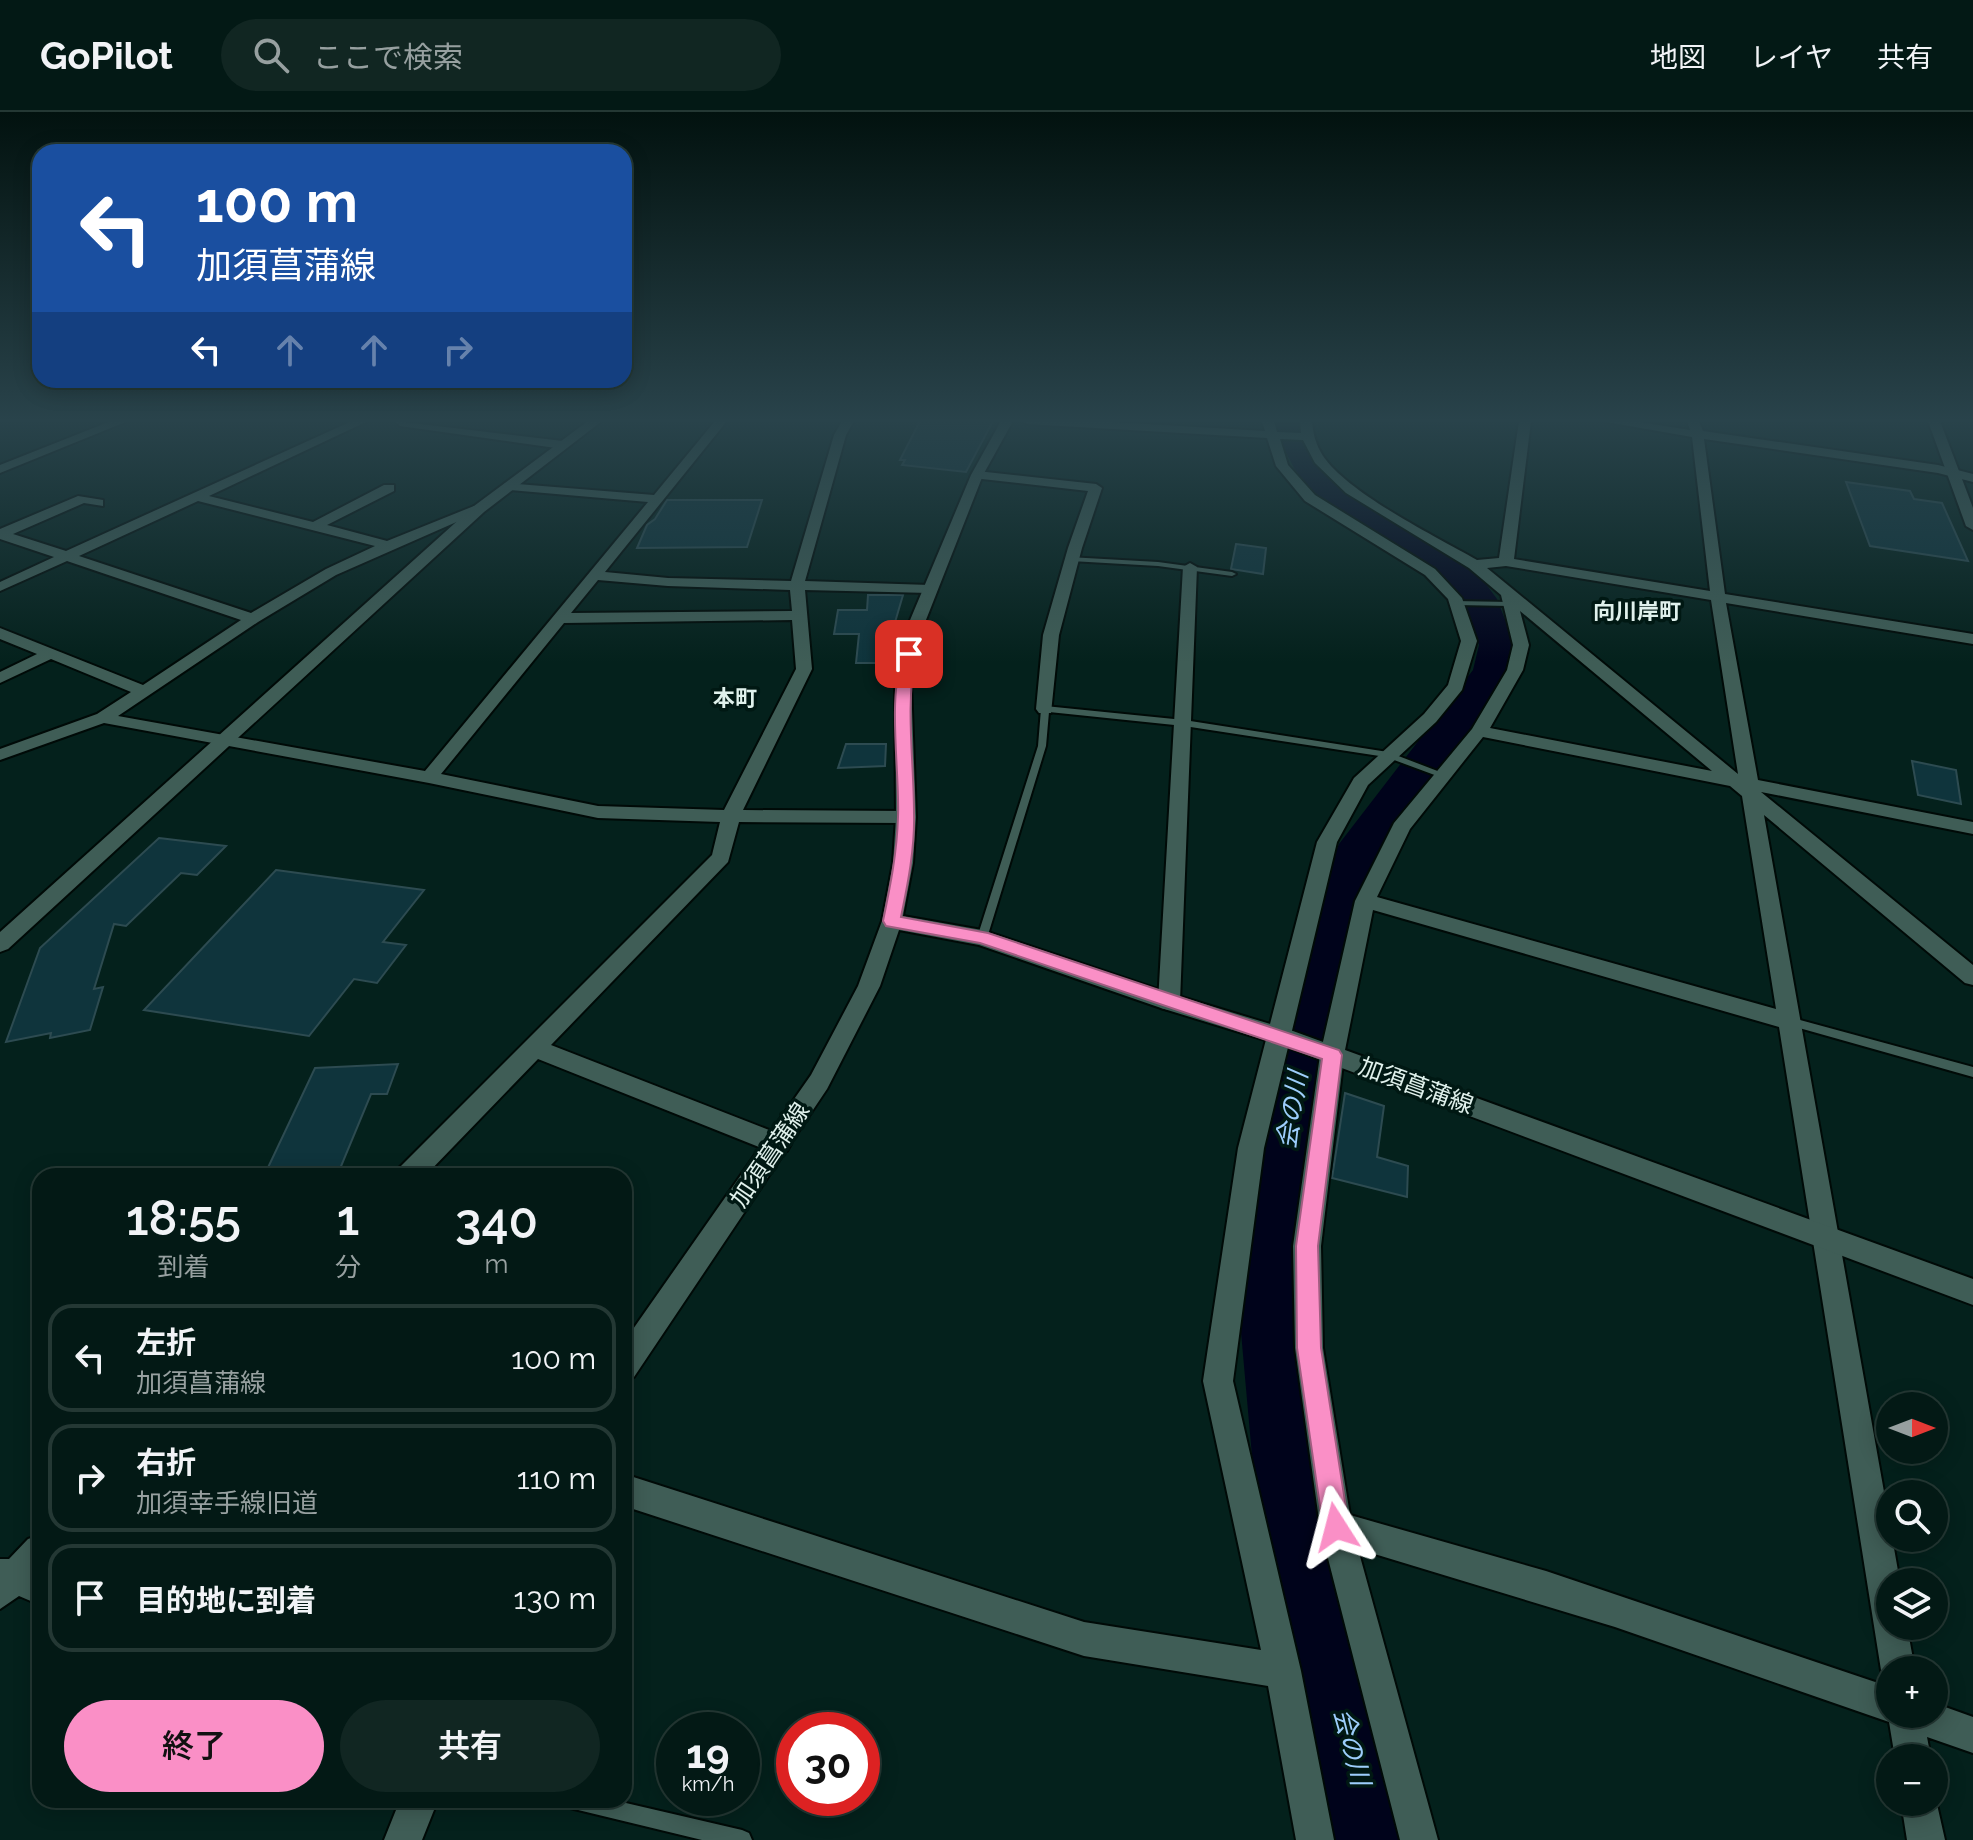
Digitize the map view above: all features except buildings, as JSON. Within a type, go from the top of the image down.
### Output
[{"type":"street","points":[[1,534],[77,502]]},
{"type":"street","points":[[93,502],[98,503]]},
{"type":"street","points":[[0,587],[188,502]]},
{"type":"street","points":[[217,502],[388,545]]},
{"type":"street","points":[[315,526],[362,502]]},
{"type":"street","points":[[0,944],[489,502]]},
{"type":"street","points":[[429,777],[655,502]]},
{"type":"street","points":[[416,1168],[721,857],[731,816],[804,669],[797,585],[821,502]]},
{"type":"street","points":[[892,921],[903,863],[906,817],[903,682],[916,625],[966,502]]},
{"type":"street","points":[[1045,709],[1051,635],[1071,559],[1091,502]]},
{"type":"street","points":[[1315,1840],[1283,1671],[1218,1381],[1251,1148],[1327,842],[1360,782],[1430,718],[1456,686],[1469,641],[1455,598],[1418,562],[1316,502]]},
{"type":"street","points":[[1370,502],[1474,565],[1509,599],[1745,788],[1973,977]]},
{"type":"street","points":[[1506,562],[1514,502]]},
{"type":"street","points":[[1705,502],[1745,788],[1788,1021],[1880,1568]]},
{"type":"street","points":[[1965,502],[1973,526]]},
{"type":"street","points":[[0,755],[103,718],[253,619],[331,572],[388,545],[479,509]]},
{"type":"street","points":[[1,534],[253,619]]},
{"type":"street","points":[[1474,565],[1506,562],[1973,639]]},
{"type":"street","points":[[1169,1002],[1190,567]]},
{"type":"street","points":[[593,575],[668,582],[930,589]]},
{"type":"street","points":[[1419,1840],[1336,1527],[1309,1348],[1307,1246],[1328,1054],[1365,901],[1401,827],[1479,731],[1515,670],[1521,645],[1509,599]]},
{"type":"street","points":[[558,618],[800,615]]},
{"type":"street","points":[[0,633],[144,691]]},
{"type":"street","points":[[0,678],[51,653]]},
{"type":"street","points":[[103,718],[429,777],[598,812],[648,816],[906,817]]},
{"type":"street","points":[[1479,731],[1745,788],[1973,828]]},
{"type":"street","points":[[1365,901],[1788,1021]]},
{"type":"street","name":"加須菖蒲線","points":[[632,1355],[778,1144],[846,1035],[869,986],[892,921],[982,938],[1169,1002],[1281,1036],[1973,1292]]},
{"type":"street","points":[[532,1047],[778,1144]]},
{"type":"street","points":[[632,1493],[1084,1639],[1283,1671]]},
{"type":"street","points":[[1336,1527],[1447,1555],[1632,1614],[1876,1700]]},
{"type":"street","points":[[14,1582],[32,1561]]},
{"type":"street","points":[[1948,1726],[1973,1735]]},
{"type":"street","points":[[403,1840],[416,1808]]},
{"type":"street","points":[[1922,1816],[1926,1840]]},
{"type":"lane","points":[[1071,559],[1190,567],[1232,574]]},
{"type":"lane","points":[[1457,603],[1509,599]]},
{"type":"lane","points":[[982,938],[1042,746],[1045,709],[1184,723],[1388,755],[1443,775]]},
{"type":"lane","points":[[1788,1021],[1973,1072]]},
{"type":"lane","points":[[608,1808],[742,1840]]},
{"type":"waterway","name":"会の川","points":[[1347,502],[1465,579],[1480,599],[1497,645],[1491,671],[1444,738],[1361,844],[1316,956],[1267,1276],[1293,1512],[1376,1840]]},
{"type":"district","name":"向川岸町","points":[[1637,611]]},
{"type":"district","name":"本町","points":[[735,698]]},
{"type":"route","points":[[909,654],[903,682],[906,817],[903,863],[892,921],[982,938],[1332,1055],[1307,1246],[1309,1348],[1336,1527]]}]
